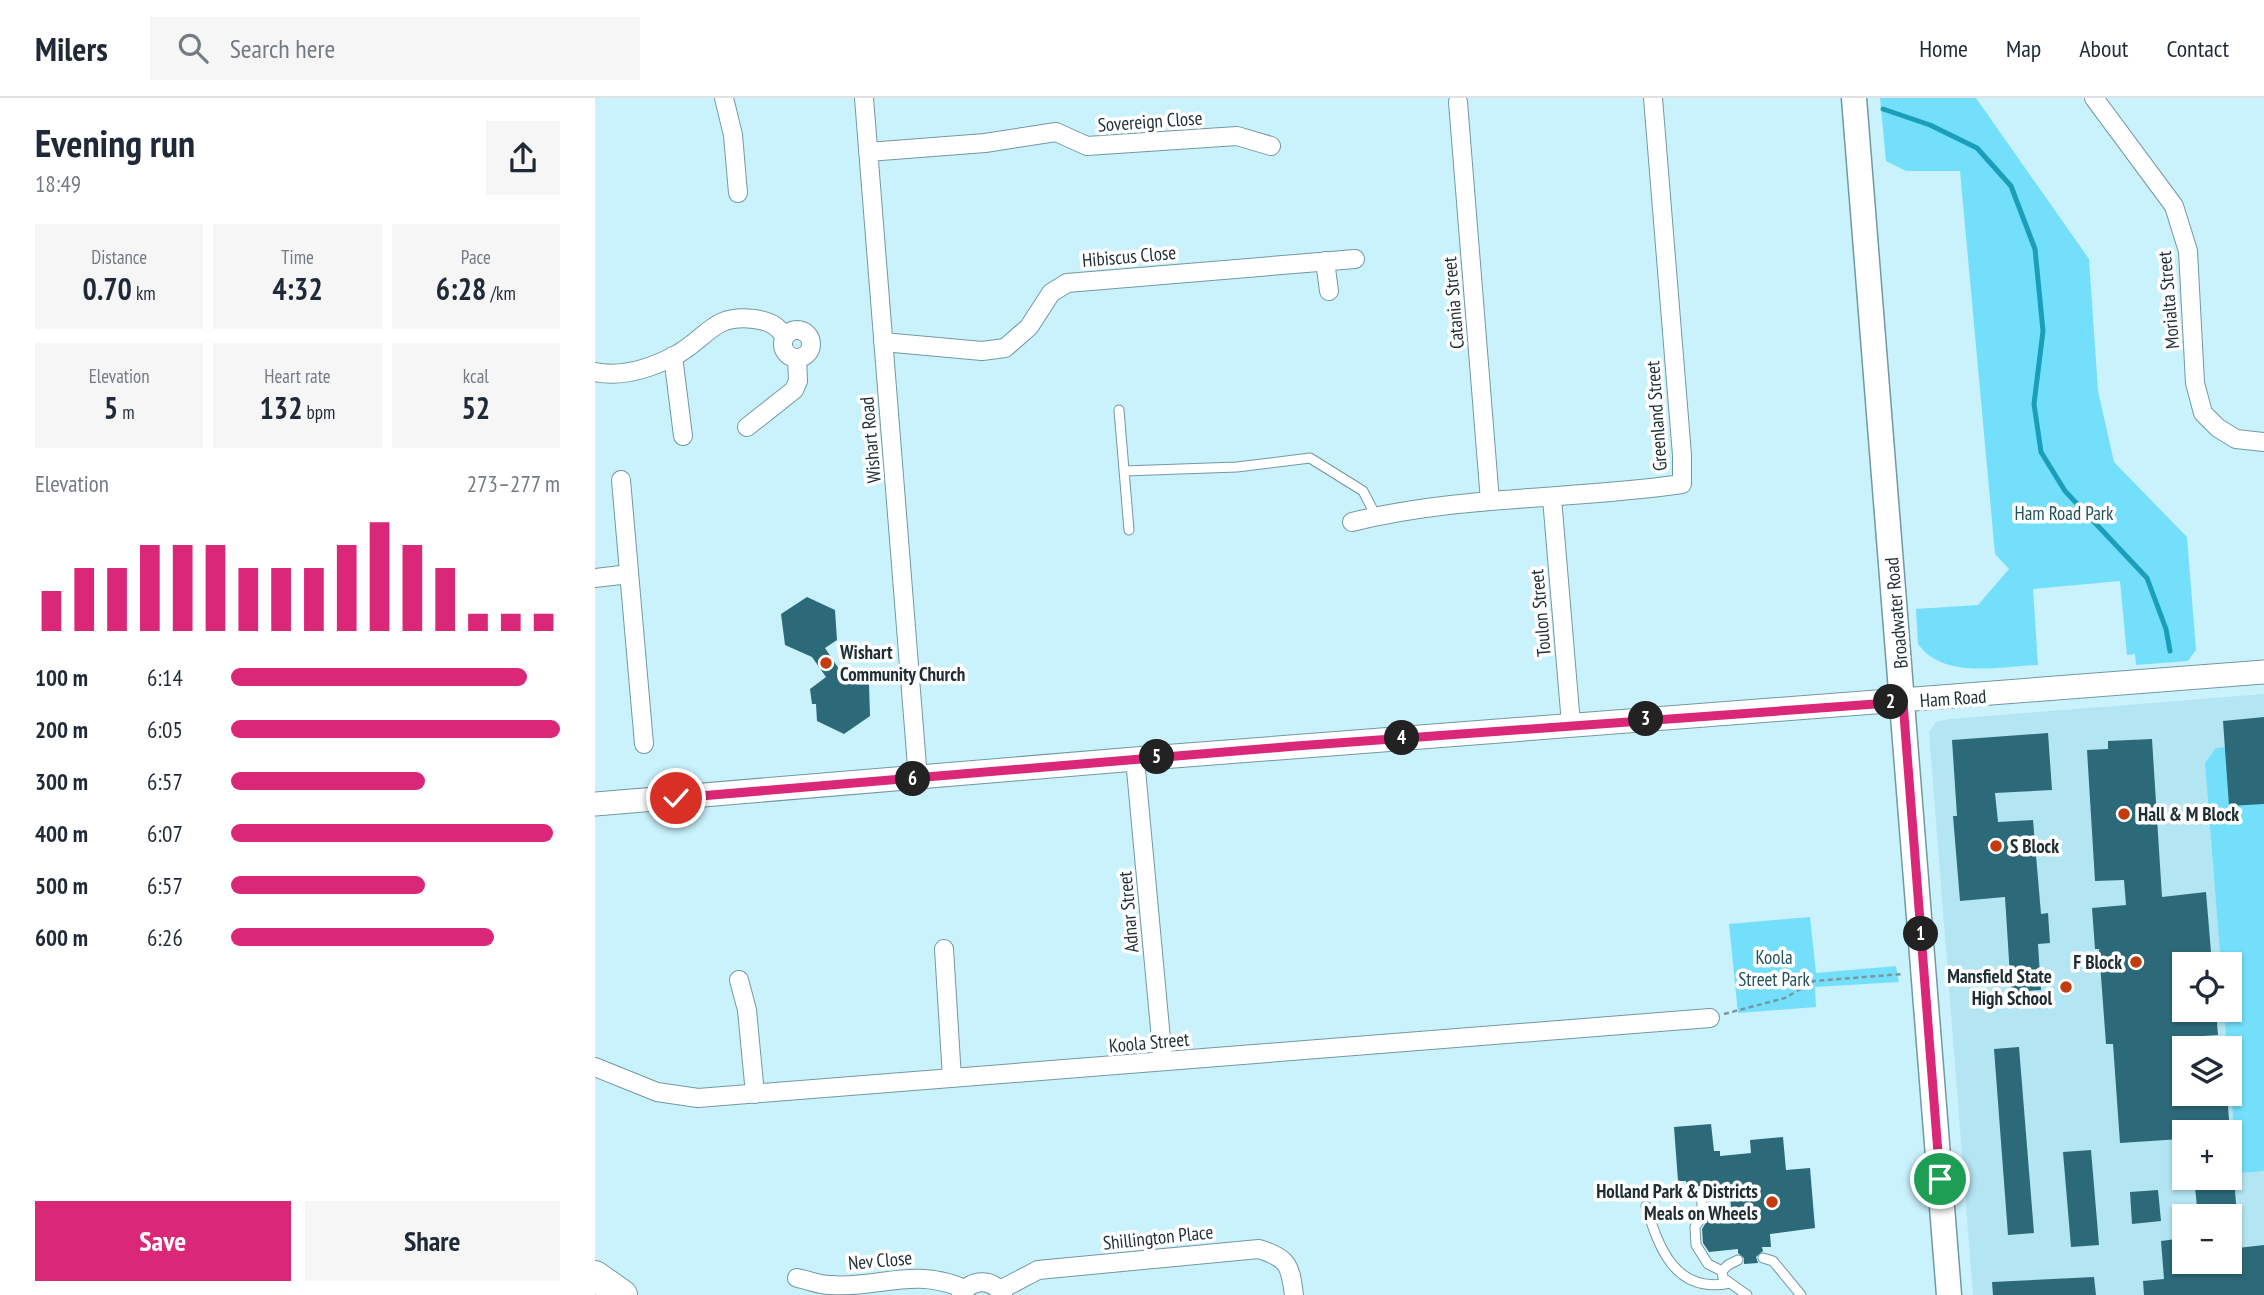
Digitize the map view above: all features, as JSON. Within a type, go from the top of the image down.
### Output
[{"type":"highway","points":[[595,1276],[622,1295]]},
{"type":"main road","name":"Broadwater Road","points":[[1854,98],[1949,1295]]},
{"type":"street","points":[[724,98],[733,135],[738,193]]},
{"type":"street","name":"Wishart Road","points":[[864,98],[918,779]]},
{"type":"street","name":"Greenland Street","points":[[1352,522],[1376,516],[1490,501],[1552,498],[1682,484],[1682,455],[1653,98]]},
{"type":"street","name":"Morialta Street","points":[[2103,101],[2174,206],[2188,251],[2195,383],[2203,412],[2218,428],[2236,439],[2264,442]]},
{"type":"street","name":"Catania Street","points":[[1458,102],[1490,501]]},
{"type":"street","name":"Sovereign Close","points":[[868,152],[985,143],[1056,132],[1087,146],[1237,136],[1271,146]]},
{"type":"street","name":"Hibiscus Close","points":[[883,342],[994,351],[1012,345],[1020,338],[1051,293],[1067,283],[1356,259]]},
{"type":"street","points":[[1325,261],[1329,291]]},
{"type":"street","points":[[595,372],[628,373],[673,356],[730,318],[770,321],[785,335],[798,330],[809,338],[808,352],[797,358],[798,381],[794,390],[747,427]]},
{"type":"street","points":[[673,356],[683,436]]},
{"type":"street","points":[[621,480],[644,744]]},
{"type":"street","name":"Toulon Street","points":[[1552,498],[1571,724]]},
{"type":"street","points":[[595,578],[629,574]]},
{"type":"street","name":"Ham Road","points":[[595,804],[1571,724],[1903,702],[2264,672]]},
{"type":"street","name":"Adnar Street","points":[[1135,759],[1163,1061]]},
{"type":"street","points":[[944,949],[952,1079]]},
{"type":"street","points":[[739,980],[747,1010],[755,1094]]},
{"type":"street","name":"Koola Street","points":[[595,1067],[657,1092],[698,1098],[1710,1018]]},
{"type":"street","name":"Shillington Place","points":[[1002,1292],[1038,1270],[1259,1249],[1279,1255],[1291,1269],[1294,1295]]},
{"type":"street","name":"Nev Close","points":[[797,1278],[829,1285],[926,1277],[945,1280],[963,1292],[983,1282],[1002,1292]]},
{"type":"lane","points":[[1119,410],[1129,530]]},
{"type":"lane","points":[[1124,471],[1237,467],[1310,458],[1363,491],[1376,516]]},
{"type":"lane","points":[[1701,1194],[1703,1215],[1695,1227],[1696,1245],[1708,1264],[1722,1272]]},
{"type":"lane","points":[[1646,1206],[1661,1251],[1679,1281],[1700,1293],[1719,1289],[1730,1283]]},
{"type":"lane","points":[[1763,1258],[1773,1261],[1801,1295]]},
{"type":"lane","points":[[1722,1272],[1738,1260]]},
{"type":"lane","points":[[1722,1272],[1723,1278],[1747,1295]]},
{"type":"path","points":[[1710,1018],[1785,998],[1814,981],[1903,974]]},
{"type":"shaded area","name":"Mansfield State High School","points":[[2264,694],[2264,1295],[1973,1295],[1929,732],[1936,722]]},
{"type":"green space","name":"Ham Road Park","points":[[1880,98],[1976,98],[2089,259],[2098,391],[2114,462],[2187,537],[2196,650],[2188,661],[2136,665],[2135,654],[2127,655],[2120,581],[2033,589],[2038,665],[1957,667],[1942,663],[1918,644],[1916,609],[1978,605],[2009,569],[1995,554],[1960,171],[1906,171],[1886,161]]},
{"type":"green space","points":[[2264,744],[2264,1171],[2242,1173],[2242,1120],[2233,1120],[2232,1106],[2242,1106],[2242,1036],[2226,1036],[2225,1022],[2242,1022],[2242,952],[2220,952],[2205,763],[2216,748]]},
{"type":"green space","name":"Koola Street Park","points":[[1810,917],[1816,973],[1896,966],[1899,982],[1815,987],[1816,1007],[1738,1013],[1729,924]]},
{"type":"building","name":"Wishart Community Church","points":[[807,597],[835,610],[837,640],[825,648],[839,669],[869,684],[870,716],[844,734],[817,721],[816,704],[812,704],[810,689],[826,677],[812,657],[785,645],[781,614]]},
{"type":"building","points":[[2264,717],[2264,804],[2229,806],[2223,721]]},
{"type":"building","points":[[2048,733],[2052,790],[1995,793],[1998,822],[2033,820],[2041,914],[2048,913],[2050,943],[2038,944],[2041,990],[2011,992],[2005,897],[1960,901],[1953,816],[1957,816],[1952,740]]},
{"type":"building","points":[[2152,739],[2162,897],[2206,892],[2211,952],[2172,952],[2172,1022],[2217,1022],[2218,1035],[2172,1036],[2172,1106],[2228,1106],[2229,1120],[2172,1120],[2172,1140],[2120,1143],[2113,1044],[2106,1044],[2099,949],[2095,949],[2092,908],[2126,905],[2124,880],[2095,881],[2087,750],[2108,749],[2108,741]]},
{"type":"building","points":[[2019,1047],[2034,1233],[2008,1235],[1994,1049]]},
{"type":"building","name":"Holland Park & Districts Meals on Wheels","points":[[1711,1124],[1714,1151],[1720,1151],[1720,1156],[1751,1153],[1750,1140],[1783,1137],[1786,1170],[1810,1168],[1815,1228],[1770,1234],[1771,1247],[1762,1247],[1763,1251],[1756,1257],[1758,1263],[1744,1264],[1744,1258],[1738,1253],[1738,1249],[1709,1252],[1703,1243],[1702,1229],[1708,1219],[1732,1218],[1729,1186],[1687,1186],[1686,1181],[1678,1181],[1674,1127]]},
{"type":"building","points":[[2091,1150],[2099,1245],[2071,1247],[2063,1152]]},
{"type":"building","points":[[2158,1190],[2161,1221],[2132,1224],[2130,1192]]},
{"type":"building","points":[[2195,1190],[2235,1190],[2236,1204],[2197,1204]]},
{"type":"building","points":[[2172,1240],[2172,1274],[2242,1274],[2242,1248],[2264,1245],[2264,1295],[2144,1295],[2143,1281],[2164,1279],[2161,1241]]},
{"type":"building","points":[[2094,1277],[2096,1295],[1993,1295],[1992,1282]]},
{"type":"waterway","points":[[1883,109],[1930,125],[1977,148],[2011,186],[2035,249],[2043,331],[2034,404],[2041,452],[2065,491],[2147,578],[2166,629],[2170,651]]},
{"type":"place","name":"Wishart Community Church","points":[[826,663]]},
{"type":"place","name":"Hall & M Block","points":[[2124,814]]},
{"type":"place","name":"S Block","points":[[1996,846]]},
{"type":"place","name":"F Block","points":[[2136,962]]},
{"type":"place","name":"Mansfield State High School","points":[[2066,987]]},
{"type":"place","name":"Holland Park & Districts Meals on Wheels","points":[[1772,1202]]},
{"type":"route","points":[[676,798],[1571,724],[1903,702],[1940,1179]]}]
